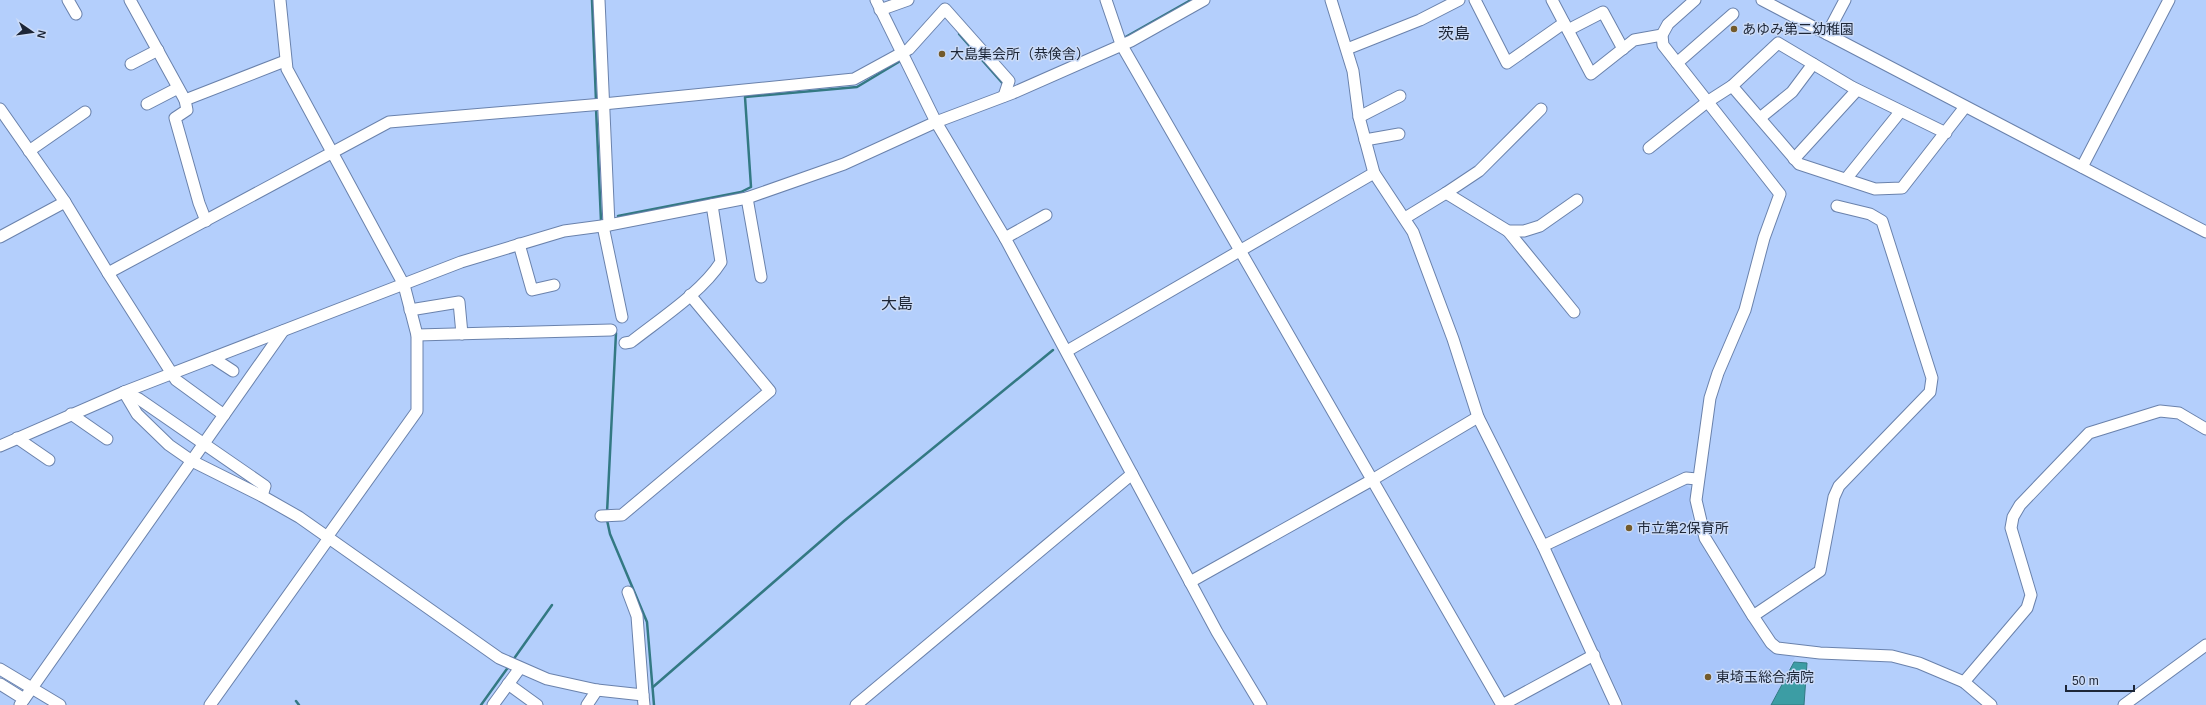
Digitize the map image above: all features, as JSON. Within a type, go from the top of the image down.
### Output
[{"type":"street","points":[[68,0],[76,14]]},
{"type":"street","points":[[130,0],[185,100],[187,110],[175,118],[199,203],[206,221]]},
{"type":"street","points":[[210,705],[417,411],[417,335],[404,285],[287,69],[285,62],[280,0]]},
{"type":"street","points":[[599,0],[606,225],[622,317]]},
{"type":"street","points":[[908,0],[878,5],[901,54],[936,122],[1005,238],[1067,351],[1221,638],[1262,705]]},
{"type":"street","points":[[1106,0],[1121,44],[1502,705],[1594,655]]},
{"type":"street","points":[[0,446],[124,392],[461,262],[564,231],[606,225],[747,198],[844,164],[936,122],[1004,96],[1121,44],[1204,0]]},
{"type":"street","points":[[1332,0],[1353,71],[1359,117],[1374,173],[1413,232],[1453,339],[1478,417],[1543,546],[1616,705]]},
{"type":"street","points":[[1347,49],[1420,20],[1459,0]]},
{"type":"street","points":[[1475,0],[1507,62],[1566,26],[1603,12],[1623,49]]},
{"type":"street","points":[[1552,0],[1591,74],[1634,40],[1662,35]]},
{"type":"street","points":[[1696,0],[1668,24],[1662,35],[1663,46],[1780,194],[1764,238],[1745,310],[1712,391],[1698,479],[1697,511],[1705,538],[1771,644],[1778,648],[1820,653],[1892,656],[1919,663],[1966,678],[1991,705]]},
{"type":"street","points":[[1762,0],[2206,232]]},
{"type":"street","points":[[1827,34],[1846,0]]},
{"type":"street","points":[[2082,167],[2169,0]]},
{"type":"street","points":[[108,273],[389,122],[603,104],[854,79],[909,49],[945,9],[1009,81],[1004,96]]},
{"type":"street","points":[[1677,63],[1733,14]]},
{"type":"street","points":[[1649,148],[1707,102],[1732,86],[1778,43],[1857,90],[1946,133]]},
{"type":"street","points":[[131,64],[158,50]]},
{"type":"street","points":[[185,100],[285,62]]},
{"type":"street","points":[[1760,118],[1792,92],[1813,64]]},
{"type":"street","points":[[1732,86],[1799,164],[1875,189],[1902,188],[1965,107]]},
{"type":"street","points":[[147,104],[178,88]]},
{"type":"street","points":[[1794,159],[1857,90]]},
{"type":"street","points":[[1359,117],[1400,96]]},
{"type":"street","points":[[0,109],[65,202],[176,380],[224,415]]},
{"type":"street","points":[[1405,218],[1479,171],[1541,109]]},
{"type":"street","points":[[29,151],[85,112]]},
{"type":"street","points":[[1846,179],[1900,112]]},
{"type":"street","points":[[1365,140],[1399,134]]},
{"type":"street","points":[[1067,351],[1374,173]]},
{"type":"street","points":[[1446,193],[1508,231],[1574,312]]},
{"type":"street","points":[[747,198],[761,277]]},
{"type":"street","points":[[1508,231],[1524,231],[1540,226],[1577,200]]},
{"type":"street","points":[[0,237],[65,202]]},
{"type":"street","points":[[625,343],[631,342],[690,295],[716,270],[721,262],[712,205]]},
{"type":"street","points":[[1753,616],[1820,570],[1834,497],[1839,486],[1930,392],[1932,387],[1932,378],[1920,338],[1882,222],[1870,214],[1837,206]]},
{"type":"street","points":[[1005,238],[1046,215]]},
{"type":"street","points":[[519,244],[532,290],[554,285]]},
{"type":"street","points":[[601,516],[622,515],[770,391],[690,295]]},
{"type":"street","points":[[410,310],[459,302],[462,334]]},
{"type":"street","points":[[417,335],[611,330]]},
{"type":"street","points":[[0,684],[22,702],[30,688],[283,331]]},
{"type":"street","points":[[214,358],[233,371]]},
{"type":"street","points":[[124,392],[139,399],[265,486],[262,496]]},
{"type":"street","points":[[124,392],[137,414],[169,445],[192,461],[262,496],[299,517],[499,658],[547,679],[643,700],[637,616],[628,592]]},
{"type":"street","points":[[1966,678],[2027,608],[2030,602],[2031,595],[2011,528],[2012,517],[2020,505],[2084,437],[2109,426],[2160,411],[2179,413],[2206,429]]},
{"type":"street","points":[[71,414],[107,439]]},
{"type":"street","points":[[1190,582],[1372,480],[1478,417]]},
{"type":"street","points":[[17,438],[49,460]]},
{"type":"street","points":[[856,705],[1132,474]]},
{"type":"street","points":[[1543,546],[1686,478],[1698,479]]},
{"type":"street","points":[[2124,705],[2206,645]]},
{"type":"street","points":[[493,705],[520,668]]},
{"type":"street","points":[[0,669],[60,705]]},
{"type":"street","points":[[508,684],[537,705]]},
{"type":"street","points":[[587,705],[597,690]]},
{"type":"shaded area","points":[[1686,485],[1691,489],[1692,522],[1699,541],[1712,563],[1765,645],[1774,652],[1795,657],[1771,705],[1624,705],[1553,554],[1555,547]]},
{"type":"shaded area","points":[[1794,662],[1807,663],[1804,705],[1771,705]]},
{"type":"waterway","points":[[592,0],[596,101]]},
{"type":"waterway","points":[[1122,39],[1191,0]]},
{"type":"waterway","points":[[959,34],[1005,86]]},
{"type":"waterway","points":[[618,216],[741,192],[751,187],[745,97],[857,87],[902,60]]},
{"type":"waterway","points":[[596,108],[601,221]]},
{"type":"waterway","points":[[607,513],[616,333]]},
{"type":"waterway","points":[[653,687],[844,521],[1053,350]]},
{"type":"waterway","points":[[607,520],[610,534],[647,622],[654,705]]},
{"type":"waterway","points":[[513,660],[552,605]]},
{"type":"waterway","points":[[481,705],[509,666]]},
{"type":"waterway","points":[[296,701],[299,705]]},
{"type":"place","name":"あゆみ第二幼稚園","points":[[1734,29]]},
{"type":"place","name":"大島集会所（恭倹舎）","points":[[942,54]]},
{"type":"place","name":"市立第2保育所","points":[[1629,528]]},
{"type":"place","name":"東埼玉総合病院","points":[[1708,677]]},
{"type":"district","name":"茨島","points":[[1454,33]]},
{"type":"district","name":"大島","points":[[897,303]]}]
